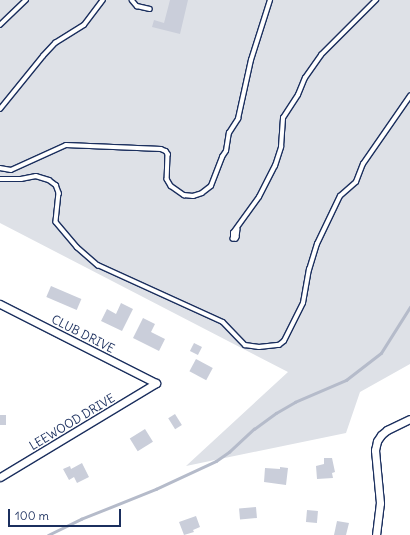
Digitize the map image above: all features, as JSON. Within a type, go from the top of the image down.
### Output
[{"type":"street","name":"CLUB DRIVE","points":[[0,304],[156,384]]},
{"type":"street","name":"LEEWOOD DRIVE","points":[[0,477],[156,384]]},
{"type":"street","points":[[376,535],[380,503],[375,450],[377,441],[387,430],[410,419]]},
{"type":"lane","points":[[0,25],[26,0]]},
{"type":"lane","points":[[0,109],[51,47],[84,25],[103,0]]},
{"type":"lane","points":[[132,0],[137,6],[150,9]]},
{"type":"lane","points":[[0,168],[11,170],[66,145],[161,149],[166,151],[168,154],[167,179],[171,186],[184,195],[193,196],[202,193],[212,186],[222,157],[226,151],[229,133],[238,119],[251,60],[270,0]]},
{"type":"lane","points":[[238,229],[259,197],[275,166],[281,147],[283,118],[298,95],[305,78],[321,55],[376,0]]},
{"type":"lane","points":[[0,179],[21,179],[36,176],[49,180],[56,185],[59,193],[56,222],[77,247],[98,265],[223,322],[245,345],[259,347],[279,345],[284,341],[303,303],[309,270],[317,244],[340,196],[356,182],[363,164],[410,96]]},
{"type":"shaded area","points":[[0,0],[410,0],[410,364],[360,392],[346,433],[186,466],[288,372],[0,223]]},
{"type":"building","points":[[170,0],[188,0],[180,34],[152,27],[154,20],[164,23]]},
{"type":"building","points":[[51,286],[81,299],[77,310],[46,297]]},
{"type":"building","points":[[121,303],[133,309],[122,331],[101,321],[107,309],[116,314]]},
{"type":"building","points":[[143,318],[155,324],[151,332],[165,339],[159,351],[133,338]]},
{"type":"building","points":[[194,343],[202,347],[198,355],[190,351]]},
{"type":"building","points":[[196,359],[213,368],[206,380],[189,371]]},
{"type":"building","points":[[175,414],[182,425],[175,429],[168,418]]},
{"type":"building","points":[[0,415],[6,415],[6,425],[0,425]]},
{"type":"building","points":[[145,429],[153,442],[138,451],[130,439]]},
{"type":"building","points":[[324,458],[332,458],[335,472],[332,473],[333,478],[317,479],[316,466],[324,464]]},
{"type":"building","points":[[82,463],[89,477],[77,483],[74,477],[69,480],[63,469],[70,466],[71,469]]},
{"type":"building","points":[[280,467],[288,468],[286,485],[264,482],[265,468],[280,469]]},
{"type":"building","points":[[256,507],[257,518],[240,519],[239,508]]},
{"type":"building","points":[[307,510],[318,511],[317,523],[306,522]]},
{"type":"building","points":[[196,516],[200,527],[193,530],[194,532],[184,535],[179,522]]},
{"type":"building","points":[[337,521],[349,523],[346,535],[334,535]]},
{"type":"waterway","points":[[48,535],[81,519],[156,489],[216,461],[229,452],[254,429],[276,413],[295,402],[346,380],[381,353],[410,307]]}]
